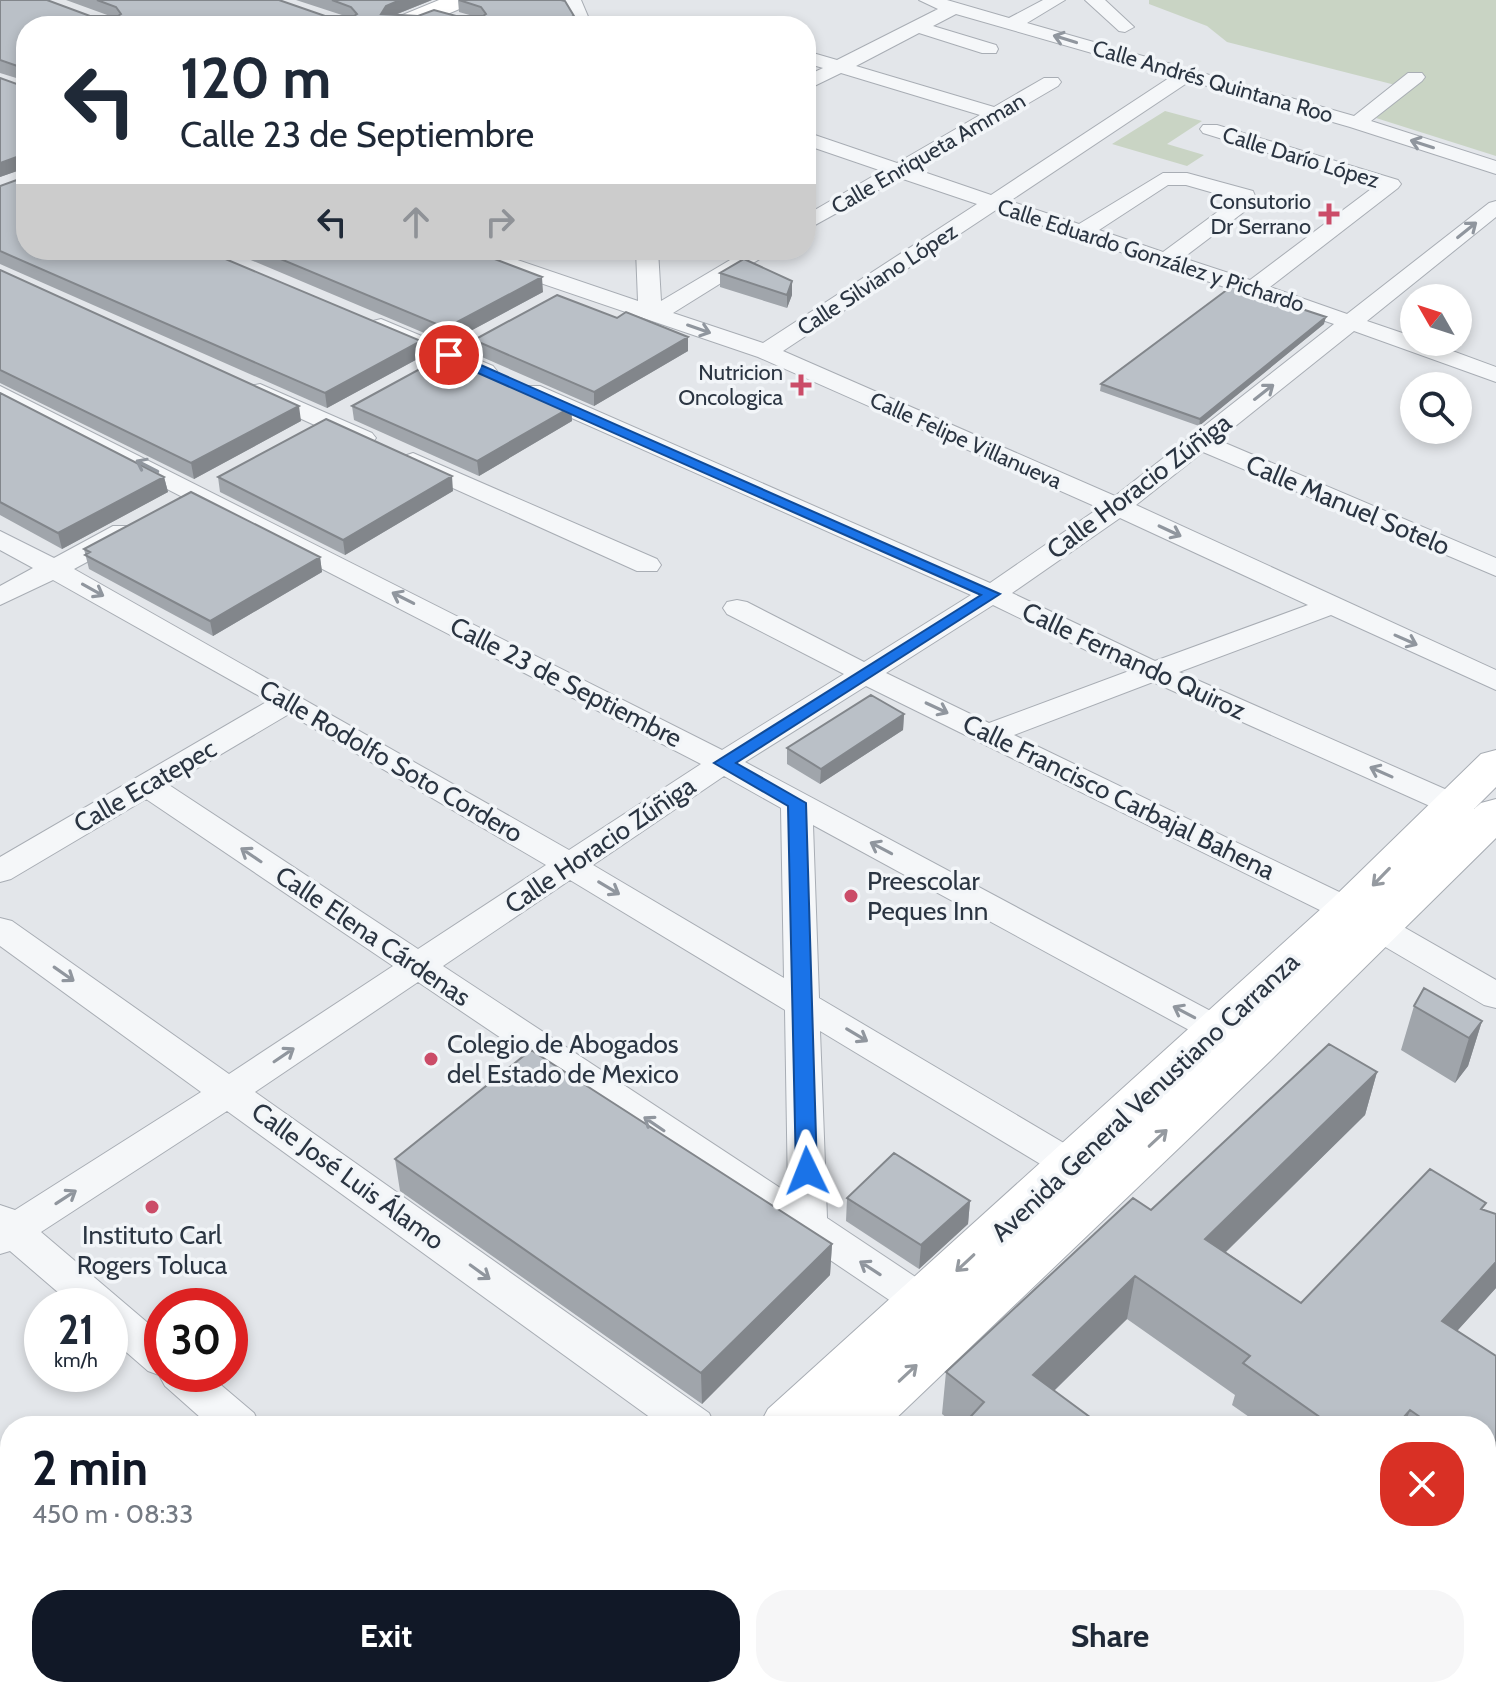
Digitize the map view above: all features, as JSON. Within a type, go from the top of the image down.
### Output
[{"type":"main road","points":[[424,16],[448,7]]},
{"type":"main road","name":"Avenida General Venustiano Carranza","points":[[802,1416],[941,1314],[1364,919],[1483,816],[1496,763]]},
{"type":"main road","name":"Avenida General Venustiano Carranza","points":[[858,1416],[941,1314]]},
{"type":"street","name":"Calle Andrés Quintana Roo","points":[[928,0],[1357,123],[1496,168]]},
{"type":"street","points":[[1013,23],[1056,0]]},
{"type":"street","points":[[1094,0],[1125,27]]},
{"type":"street","points":[[816,79],[955,7]]},
{"type":"street","points":[[919,27],[989,49]]},
{"type":"street","points":[[816,60],[995,113]]},
{"type":"street","name":"Calle Silviano López","points":[[766,352],[1188,74]]},
{"type":"street","points":[[1357,123],[1415,77]]},
{"type":"street","name":"Calle Enriqueta Amman","points":[[816,218],[1051,82]]},
{"type":"street","name":"Calle Darío López","points":[[1210,129],[1391,184],[1253,289]]},
{"type":"street","name":"Calle Eduardo González y Pichardo","points":[[816,142],[992,204],[1353,321],[1496,375]]},
{"type":"street","points":[[1080,233],[1163,179],[1187,179],[1247,197],[1246,201],[1166,260]]},
{"type":"street","name":"Calle Horacio Zúñiga","points":[[4,1229],[230,1091],[723,763],[992,594],[1118,507],[1496,207]]},
{"type":"street","name":"Calle Felipe Villanueva","points":[[495,260],[766,352],[1118,507],[1496,681]]},
{"type":"street","points":[[648,260],[652,313],[745,260]]},
{"type":"street","points":[[547,302],[575,287]]},
{"type":"street","name":"Calle Fernando Quiroz","points":[[361,318],[992,594],[1152,671],[1483,816]]},
{"type":"street","points":[[421,370],[477,340]]},
{"type":"street","points":[[240,383],[647,565]]},
{"type":"street","name":"Calle 23 de Septiembre","points":[[0,393],[723,763],[1235,1039]]},
{"type":"street","points":[[299,435],[353,407]]},
{"type":"street","name":"Calle Manuel Sotelo","points":[[1201,442],[1496,568]]},
{"type":"street","points":[[0,597],[145,519]]},
{"type":"street","name":"Calle Rodolfo Soto Cordero","points":[[0,539],[289,701],[570,865],[1089,1176]]},
{"type":"street","points":[[990,733],[1330,606]]},
{"type":"street","name":"Calle Francisco Carbajal Bahena","points":[[737,608],[1364,919],[1496,996]]},
{"type":"street","name":"Calle Ecatepec","points":[[0,871],[289,701]]},
{"type":"street","name":"Calle Elena Cárdenas","points":[[147,785],[941,1314]]},
{"type":"street","points":[[797,803],[808,1227]]},
{"type":"street","name":"Calle José Luis Álamo","points":[[0,929],[680,1416]]},
{"type":"street","points":[[4,1229],[78,1288]]},
{"type":"street","points":[[128,1330],[144,1343]]},
{"type":"street","points":[[200,1392],[227,1416]]},
{"type":"green space","points":[[1149,0],[1496,0],[1496,156],[1376,118],[1411,89],[1227,42],[1207,26],[1149,4]]},
{"type":"green space","points":[[1165,111],[1202,121],[1167,144],[1204,155],[1187,166],[1112,144]]},
{"type":"building","points":[[0,0],[47,0],[90,16],[16,16],[16,66],[0,60]]},
{"type":"building","points":[[97,0],[279,0],[325,16],[118,16],[121,14],[116,7]]},
{"type":"building","points":[[332,0],[400,0],[386,6],[381,14],[418,16],[354,16],[357,14],[351,7]]},
{"type":"building","points":[[459,0],[561,0],[565,1],[574,16],[483,16],[486,14],[481,7]]},
{"type":"building","points":[[434,10],[456,16],[418,16]]},
{"type":"building","points":[[0,78],[16,84],[16,157],[0,163]]},
{"type":"building","points":[[16,180],[16,258],[0,251],[0,186]]},
{"type":"building","points":[[21,260],[228,260],[421,341],[325,393]]},
{"type":"building","points":[[283,260],[497,260],[542,277],[446,328]]},
{"type":"building","points":[[746,260],[792,281],[787,295],[720,273]]},
{"type":"building","points":[[0,270],[299,406],[191,463],[0,370]]},
{"type":"building","points":[[1232,286],[1326,317],[1200,419],[1101,384]]},
{"type":"building","points":[[557,295],[617,318],[626,312],[688,337],[594,392],[474,340]]},
{"type":"building","points":[[449,353],[571,407],[477,461],[352,406]]},
{"type":"building","points":[[0,393],[164,477],[58,533],[0,502]]},
{"type":"building","points":[[326,419],[452,476],[343,540],[218,477]]},
{"type":"building","points":[[191,492],[320,557],[210,621],[85,555],[90,552],[84,549]]},
{"type":"building","points":[[871,695],[904,714],[821,769],[787,748]]},
{"type":"building","points":[[1424,988],[1482,1021],[1469,1038],[1414,1006]]},
{"type":"building","points":[[1329,1044],[1377,1072],[1205,1239],[1301,1303],[1430,1169],[1486,1203],[1481,1209],[1496,1214],[1496,1262],[1442,1321],[1496,1356],[1496,1416],[1419,1416],[1410,1410],[1405,1416],[1318,1416],[1243,1363],[1250,1356],[1135,1276],[1033,1375],[1088,1416],[971,1416],[984,1402],[946,1372],[1133,1198],[1151,1210]]},
{"type":"building","points":[[531,1050],[832,1244],[701,1373],[395,1159]]},
{"type":"building","points":[[894,1153],[970,1201],[921,1245],[847,1198]]},
{"type":"place","name":"Consutorio Dr Serrano","points":[[1329,214]]},
{"type":"place","name":"Nutricion Oncologica","points":[[801,385]]},
{"type":"place","name":"Preescolar Peques Inn","points":[[851,896]]},
{"type":"place","name":"Colegio de Abogados del Estado de Mexico","points":[[431,1059]]},
{"type":"place","name":"Instituto Carl Rogers Toluca","points":[[152,1207]]},
{"type":"route","points":[[449,355],[992,594],[723,763],[797,803],[807,1171]]}]
